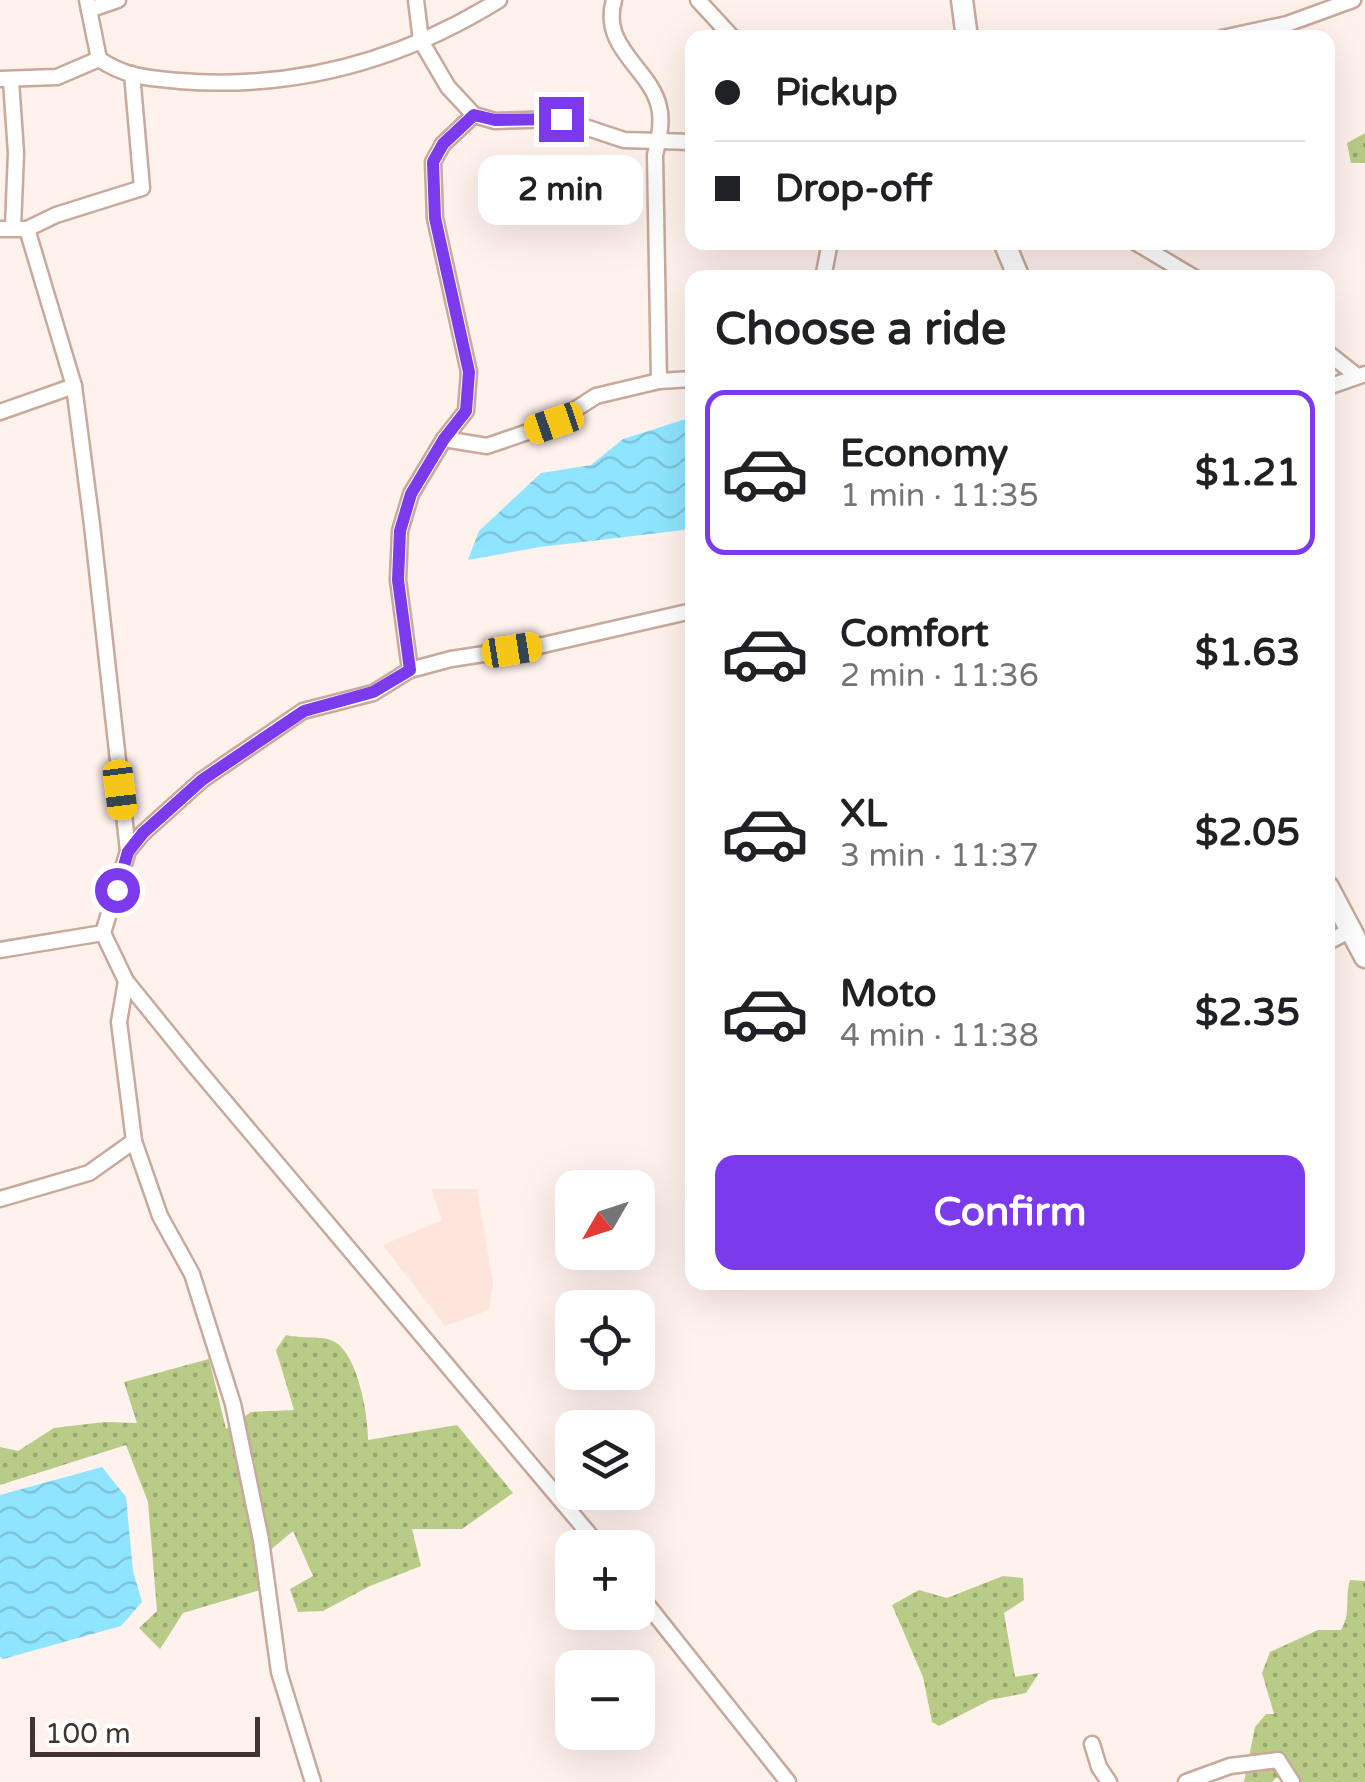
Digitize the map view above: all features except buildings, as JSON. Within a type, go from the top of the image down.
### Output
[{"type":"main road","points":[[962,0],[966,30]]},
{"type":"main road","points":[[1335,900],[1365,956]]},
{"type":"street","points":[[118,0],[88,5],[100,59],[118,72],[204,83],[283,82],[383,56],[422,41],[500,0]]},
{"type":"street","points":[[416,0],[422,41],[448,87],[474,115],[495,120],[561,119],[624,140],[685,141]]},
{"type":"street","points":[[614,0],[617,40],[626,58],[651,87],[660,108],[660,139],[654,155],[659,381]]},
{"type":"street","points":[[698,0],[726,30]]},
{"type":"street","points":[[1259,30],[1353,0]]},
{"type":"street","points":[[100,59],[56,77],[5,80],[16,153],[13,228],[74,386],[128,852]]},
{"type":"street","points":[[13,228],[142,188],[132,74]]},
{"type":"street","points":[[410,670],[398,580],[400,531],[411,494],[466,411],[469,372],[435,218],[433,162],[443,144],[474,115]]},
{"type":"street","points":[[1148,250],[1182,270]]},
{"type":"street","points":[[1335,358],[1360,374]]},
{"type":"street","points":[[1335,384],[1360,374]]},
{"type":"street","points":[[444,439],[487,446],[554,423],[596,396],[659,381],[685,379]]},
{"type":"street","points":[[0,412],[74,386]]},
{"type":"street","points":[[587,1530],[126,980],[104,933],[128,852],[143,833],[202,780],[304,711],[373,692],[410,670],[452,659],[543,645],[685,613]]},
{"type":"street","points":[[1335,938],[1351,930]]},
{"type":"street","points":[[0,950],[104,933]]},
{"type":"street","points":[[126,980],[119,1022],[134,1141],[160,1216],[192,1274],[233,1404],[261,1540],[279,1672],[312,1782]]},
{"type":"street","points":[[0,1199],[90,1173],[134,1141]]},
{"type":"street","points":[[655,1614],[788,1782]]},
{"type":"street","points":[[1092,1744],[1099,1767],[1109,1782]]},
{"type":"street","points":[[1186,1782],[1230,1766],[1278,1760],[1292,1782]]},
{"type":"shaded area","points":[[431,1189],[477,1189],[493,1283],[489,1310],[445,1326],[383,1245],[442,1220]]},
{"type":"green space","points":[[1365,133],[1365,163],[1351,163],[1347,143]]},
{"type":"green space","points":[[286,1335],[330,1340],[343,1349],[360,1386],[368,1440],[457,1425],[513,1493],[462,1529],[412,1529],[421,1566],[370,1586],[323,1611],[298,1612],[290,1589],[313,1576],[293,1531],[255,1563],[260,1590],[183,1613],[160,1649],[139,1628],[157,1611],[148,1502],[126,1445],[0,1485],[0,1447],[18,1451],[54,1428],[137,1423],[124,1382],[209,1359],[226,1429],[251,1412],[294,1410],[276,1350]]},
{"type":"green space","points":[[1003,1576],[1023,1578],[1024,1600],[1004,1613],[1015,1677],[1039,1673],[1026,1693],[990,1700],[939,1726],[932,1722],[923,1677],[892,1605],[919,1590],[947,1598]]},
{"type":"green space","points":[[1350,1580],[1365,1581],[1365,1782],[1276,1778],[1272,1782],[1244,1782],[1255,1727],[1266,1714],[1274,1714],[1262,1673],[1270,1652],[1318,1630],[1341,1630]]},
{"type":"water","points":[[685,419],[685,530],[468,560],[479,531],[541,473],[591,465],[623,439]]},
{"type":"water","points":[[102,1467],[126,1497],[133,1571],[142,1602],[121,1626],[3,1659],[0,1495]]},
{"type":"route","points":[[117,890],[128,852],[143,833],[202,780],[304,711],[373,692],[410,670],[398,580],[400,531],[411,494],[466,411],[469,372],[435,218],[433,162],[443,144],[474,115],[495,120],[561,119]]}]
